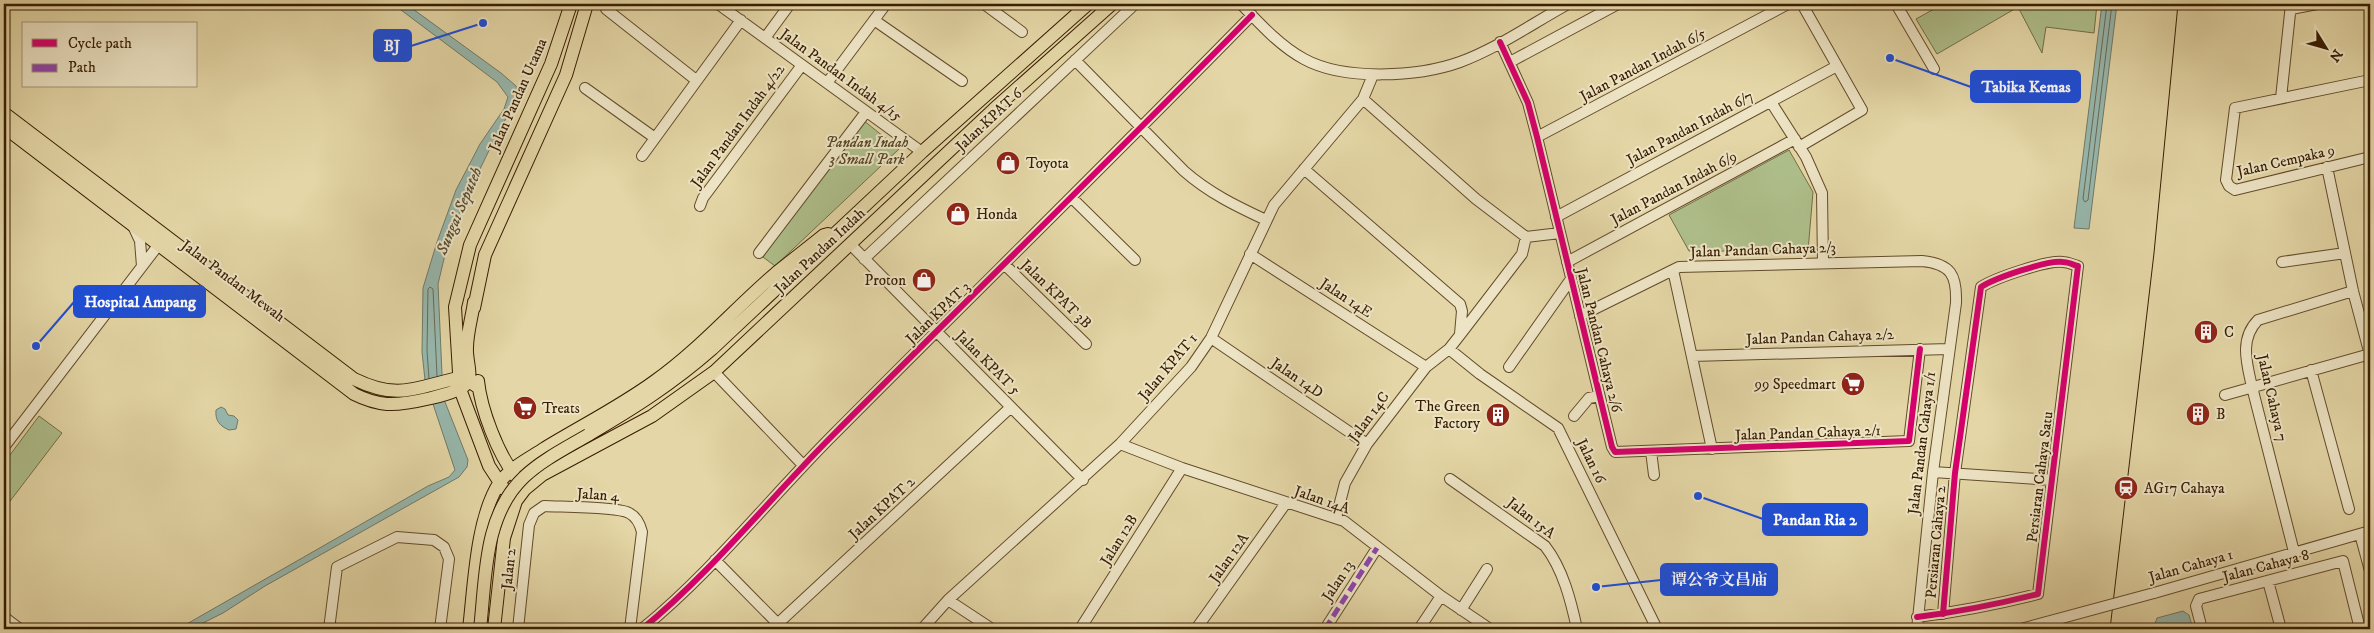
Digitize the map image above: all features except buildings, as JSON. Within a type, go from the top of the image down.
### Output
[{"type":"main road","name":"Jalan Pandan Utama","points":[[525,489],[511,471],[489,424],[467,384],[457,351],[455,307],[470,245],[546,78],[572,4]]},
{"type":"main road","points":[[467,384],[467,347],[474,302],[485,255],[566,75],[587,4]]},
{"type":"main road","name":"Jalan Pandan Indah","points":[[511,471],[540,451],[653,383],[705,341],[776,273],[824,235],[840,230],[922,152],[1088,4]]},
{"type":"main road","name":"Jalan Pandan Indah","points":[[525,489],[542,476],[652,416],[714,372],[994,110],[1112,4]]},
{"type":"main road","name":"Jalan Pandan Mewah","points":[[4,113],[354,394],[387,404],[467,384]]},
{"type":"main road","name":"Jalan Pandan Mewah","points":[[4,127],[132,225],[162,240]]},
{"type":"main road","points":[[480,629],[490,539],[499,511],[511,492],[524,477],[542,463],[678,379],[840,230]]},
{"type":"main road","points":[[457,351],[445,390],[460,400],[466,409]]},
{"type":"main road","name":"Jalan Pandan Utama","points":[[467,384],[466,409],[489,466],[499,484],[516,501]]},
{"type":"main road","points":[[540,451],[538,464],[551,471]]},
{"type":"main road","points":[[469,629],[481,533],[488,508],[499,484],[511,471]]},
{"type":"main road","points":[[494,629],[504,538],[516,501],[525,489]]},
{"type":"main road","points":[[481,533],[484,528],[496,525],[500,528],[504,538]]},
{"type":"street","name":"Jalan Pandan Indah 4/15","points":[[718,4],[922,152]]},
{"type":"street","points":[[765,38],[790,4]]},
{"type":"street","points":[[827,83],[886,4]]},
{"type":"street","points":[[984,4],[1022,32]]},
{"type":"street","name":"Jalan KPAT 6","points":[[864,259],[1135,4]]},
{"type":"street","points":[[1241,4],[1283,44],[1304,60],[1341,71],[1373,75],[1438,69],[1462,61],[1568,4]]},
{"type":"street","points":[[1510,62],[1618,4]]},
{"type":"street","name":"Jalan Pandan Indah 6/5","points":[[1538,137],[1788,4]]},
{"type":"street","points":[[1797,143],[1862,110],[1802,4]]},
{"type":"street","points":[[1896,4],[1934,69]]},
{"type":"street","points":[[2318,4],[2291,6],[2281,98],[2370,80]]},
{"type":"street","points":[[606,9],[696,80]]},
{"type":"street","name":"Jalan KPAT 3","points":[[642,629],[715,560],[803,465],[1072,198],[1252,15]]},
{"type":"street","points":[[642,156],[741,20]]},
{"type":"street","points":[[874,20],[962,81]]},
{"type":"street","name":"Jalan Pandan Cahaya 2/6","points":[[1500,42],[1528,103],[1538,137],[1599,396],[1612,447],[1615,452]]},
{"type":"street","points":[[1075,60],[1199,184],[1222,199],[1266,220]]},
{"type":"street","name":"Jalan Pandan Indah 4/22","points":[[700,206],[703,198],[802,65]]},
{"type":"street","name":"Jalan Pandan Indah 6/7","points":[[1556,217],[1837,66]]},
{"type":"street","name":"Jalan KPAT 1","points":[[922,629],[948,600],[1083,480],[1120,444],[1191,367],[1211,338],[1274,205],[1363,99],[1373,75]]},
{"type":"street","points":[[585,88],[655,138]]},
{"type":"street","name":"Jalan Cempaka 9","points":[[2281,98],[2235,108],[2226,180],[2229,186],[2235,190],[2370,157]]},
{"type":"street","points":[[1363,99],[1476,199],[1526,236],[1560,233]]},
{"type":"street","points":[[1771,102],[1797,143],[1822,193],[1822,263]]},
{"type":"street","points":[[759,253],[866,112]]},
{"type":"street","name":"Jalan Pandan Indah 6/9","points":[[1567,262],[1797,143]]},
{"type":"street","points":[[2225,395],[2370,354],[2352,290],[2327,167]]},
{"type":"street","points":[[1304,169],[1460,304],[1462,320],[1460,334]]},
{"type":"street","points":[[1072,198],[1135,260]]},
{"type":"street","points":[[132,225],[140,242],[142,266]]},
{"type":"street","name":"Jalan 14C","points":[[1336,518],[1345,483],[1367,444],[1426,367],[1449,349],[1522,254],[1526,236]]},
{"type":"street","points":[[4,447],[162,240]]},
{"type":"street","name":"Jalan KPAT 5","points":[[851,245],[1083,480]]},
{"type":"street","points":[[2282,262],[2345,253]]},
{"type":"street","name":"Jalan 14E","points":[[1250,254],[1426,367]]},
{"type":"street","name":"Jalan Pandan Cahaya 2/3","points":[[1580,316],[1680,267],[1922,261],[1934,262],[1953,275]]},
{"type":"street","name":"Persiaran Cahaya 2","points":[[1943,614],[1955,473],[1981,286],[1993,279],[2038,266],[2063,262],[2078,266]]},
{"type":"street","name":"Jalan KPAT 3B","points":[[1005,265],[1086,344]]},
{"type":"street","name":"Persiaran Cahaya Satu","points":[[1917,617],[1989,606],[2038,594],[2078,266]]},
{"type":"street","points":[[1673,270],[1712,449]]},
{"type":"street","name":"Jalan Pandan Cahaya 1/1","points":[[1917,629],[1933,472],[1956,294],[1957,284],[1953,275]]},
{"type":"street","points":[[1509,367],[1571,279]]},
{"type":"street","name":"Jalan Cahaya 7","points":[[2294,552],[2252,387],[2246,361],[2246,345],[2250,330],[2258,320],[2352,290]]},
{"type":"street","name":"Jalan 14D","points":[[1211,338],[1367,444]]},
{"type":"street","name":"Jalan 16","points":[[1449,349],[1480,374],[1558,428],[1640,598],[1657,629]]},
{"type":"street","name":"Jalan Pandan Cahaya 2/2","points":[[1692,356],[1949,349]]},
{"type":"street","name":"Jalan Pandan Cahaya 2/1","points":[[1615,452],[1909,442],[1920,350]]},
{"type":"street","points":[[2311,370],[2349,509]]},
{"type":"street","points":[[714,372],[803,465]]},
{"type":"street","points":[[1574,416],[1589,398],[1599,396]]},
{"type":"street","name":"Jalan KPAT 2","points":[[775,626],[1011,407]]},
{"type":"street","name":"Jalan 14A","points":[[1120,444],[1182,468],[1336,518],[1349,524],[1377,548],[1441,596],[1490,629]]},
{"type":"street","points":[[1651,451],[1654,475]]},
{"type":"street","name":"Jalan 12B","points":[[1080,629],[1182,468]]},
{"type":"street","points":[[1933,472],[2052,480]]},
{"type":"street","name":"Jalan 15A","points":[[1450,479],[1545,546],[1554,558],[1567,592],[1577,629]]},
{"type":"street","name":"Jalan 12A","points":[[1196,629],[1286,503]]},
{"type":"street","name":"Jalan 4","points":[[534,513],[544,506],[622,511],[636,518],[642,532],[630,629]]},
{"type":"street","name":"Jalan 2","points":[[518,629],[529,525],[534,513]]},
{"type":"street","points":[[2365,532],[2370,571]]},
{"type":"street","name":"Jalan Cahaya 1","points":[[2021,629],[2365,532]]},
{"type":"street","points":[[329,629],[337,567],[397,537],[434,540],[444,547],[449,559],[440,629]]},
{"type":"street","name":"Jalan 13","points":[[1325,629],[1377,548]]},
{"type":"street","points":[[715,560],[775,626]]},
{"type":"street","name":"Jalan Cahaya 8","points":[[2202,629],[2196,606],[2199,599],[2343,561],[2360,629]]},
{"type":"street","points":[[1461,610],[1487,570]]},
{"type":"street","points":[[2268,581],[2281,629]]},
{"type":"street","points":[[1419,629],[1441,596]]},
{"type":"street","points":[[948,600],[992,629]]},
{"type":"street","points":[[4,617],[20,629]]},
{"type":"green space","points":[[1943,4],[2097,4],[2094,33],[2046,27],[2042,53],[2018,7],[1937,54],[1916,19]]},
{"type":"green space","name":"Pandan Indah 3 Small Park","points":[[863,120],[899,149],[775,266],[763,257]]},
{"type":"green space","points":[[1789,150],[1813,192],[1808,251],[1689,251],[1669,215]]},
{"type":"green space","points":[[39,416],[62,433],[4,509],[4,463]]},
{"type":"water","name":"Sungai Seputeh","points":[[393,4],[406,4],[501,73],[516,86],[520,95],[498,132],[463,204],[449,238],[438,284],[443,397],[468,460],[467,467],[459,477],[265,586],[223,613],[191,629],[178,629],[428,486],[449,477],[455,470],[425,380],[422,352],[423,288],[456,190],[480,144],[504,109],[508,97],[497,82]]},
{"type":"water","points":[[2102,4],[2117,4],[2089,229],[2074,228]]},
{"type":"water","points":[[221,407],[225,409],[228,415],[234,416],[238,420],[236,429],[229,430],[219,423],[216,417],[216,410]]},
{"type":"water","points":[[2183,611],[2189,615],[2193,629],[2153,629],[2157,618]]},
{"type":"tram line","points":[[2110,629],[2154,253],[2178,4]]},
{"type":"marked path","points":[[1325,629],[1377,548]]},
{"type":"cycle path","points":[[642,629],[668,607],[717,559],[810,458],[1252,15]]},
{"type":"cycle path","points":[[1500,42],[1528,103],[1612,447],[1615,452],[1909,441],[1920,349]]},
{"type":"cycle path","points":[[1917,617],[1932,615],[1948,613],[2038,594],[2078,266],[2063,262],[2045,264],[2009,275],[1981,287],[1955,473],[1943,614]]},
{"type":"place","name":"BJ","points":[[483,23]]},
{"type":"place","name":"Tabika Kemas","points":[[1890,58]]},
{"type":"place","name":"Toyota","points":[[1008,163]]},
{"type":"place","name":"Honda","points":[[958,214]]},
{"type":"place","name":"Proton","points":[[924,280]]},
{"type":"place","name":"C","points":[[2206,332]]},
{"type":"place","name":"Hospital Ampang","points":[[36,346]]},
{"type":"place","name":"99 Speedmart","points":[[1853,384]]},
{"type":"place","name":"Treats","points":[[525,408]]},
{"type":"place","name":"B","points":[[2198,414]]},
{"type":"place","name":"The Green Factory","points":[[1498,415]]},
{"type":"place","name":"AG17 Cahaya","points":[[2126,488]]},
{"type":"place","name":"Pandan Ria 2","points":[[1698,496]]},
{"type":"place","name":"谭公爷文昌庙","points":[[1596,587]]}]
